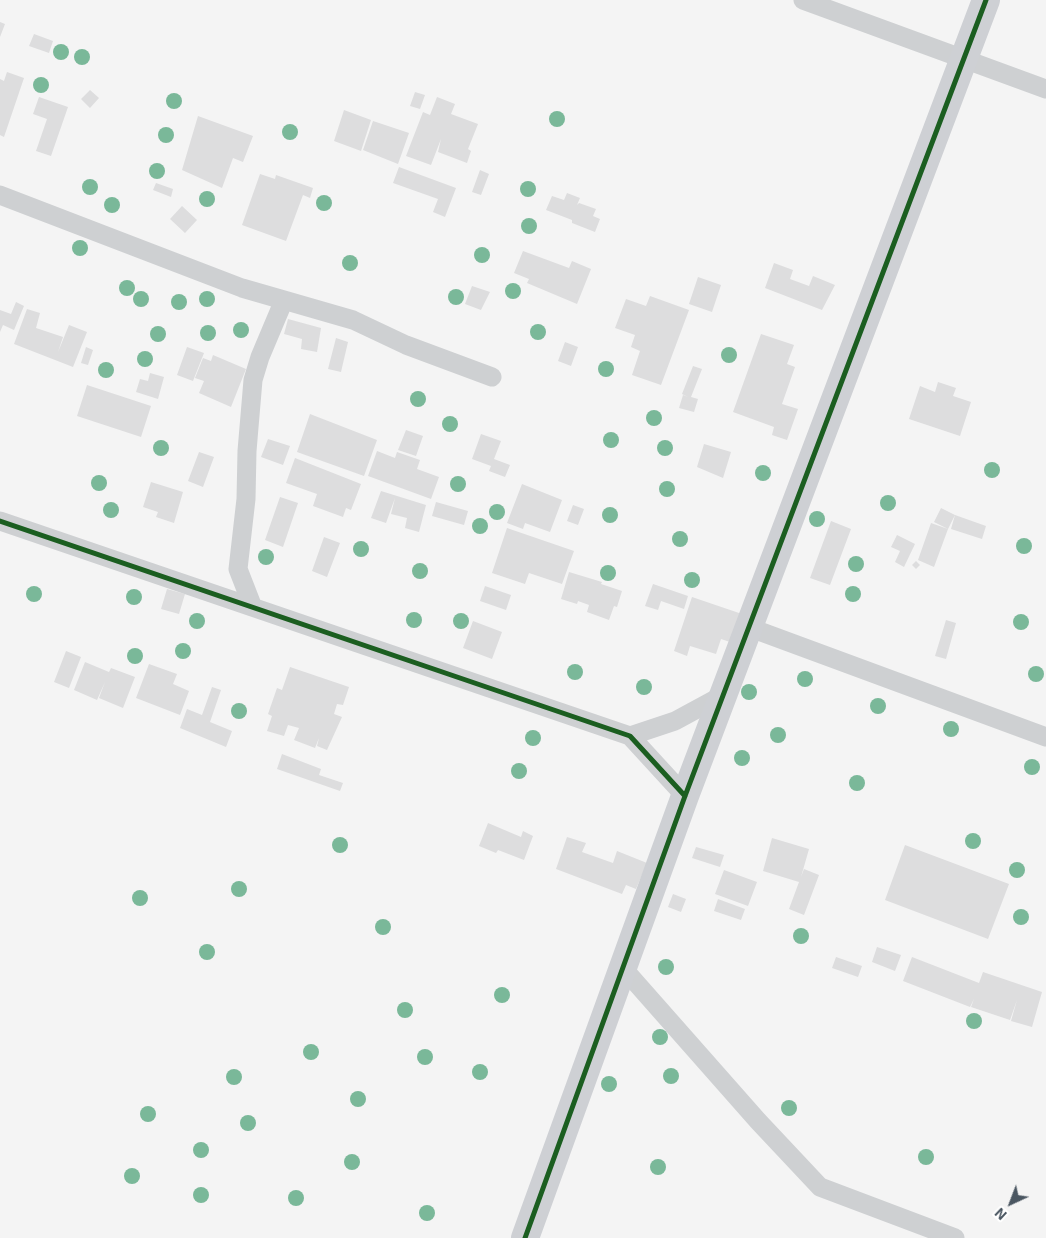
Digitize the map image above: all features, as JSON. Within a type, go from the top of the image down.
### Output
[{"type":"street","points":[[803,0],[1046,90]]},
{"type":"street","points":[[525,1238],[685,796],[986,0]]},
{"type":"street","points":[[0,194],[242,288],[353,320],[406,345],[492,377]]},
{"type":"street","points":[[252,605],[238,568],[246,499],[247,451],[253,380],[260,357],[284,300]]},
{"type":"street","points":[[0,521],[252,605],[441,673],[630,736],[685,796]]},
{"type":"street","points":[[748,627],[1046,737]]},
{"type":"street","points":[[630,736],[675,721],[723,695]]},
{"type":"street","points":[[623,968],[758,1121],[820,1187],[956,1238]]},
{"type":"building","points":[[0,22],[5,24],[0,37]]},
{"type":"building","points":[[34,34],[53,41],[49,53],[29,46]]},
{"type":"building","points":[[7,72],[24,78],[4,137],[0,135],[0,79],[4,81]]},
{"type":"building","points":[[90,90],[99,98],[90,108],[81,99]]},
{"type":"building","points":[[415,92],[425,95],[420,109],[410,106]]},
{"type":"building","points":[[39,97],[68,107],[51,156],[36,151],[47,119],[33,114]]},
{"type":"building","points":[[437,97],[455,104],[451,114],[478,124],[468,149],[471,151],[467,163],[438,152],[441,139],[431,165],[406,156],[423,112],[430,115]]},
{"type":"building","points":[[344,110],[371,120],[361,151],[334,141]]},
{"type":"building","points":[[198,116],[253,136],[243,162],[233,158],[222,188],[182,170]]},
{"type":"building","points":[[373,121],[409,133],[398,164],[363,150]]},
{"type":"building","points":[[399,167],[456,188],[445,217],[433,212],[438,199],[393,183]]},
{"type":"building","points":[[480,170],[489,174],[481,195],[472,192]]},
{"type":"building","points":[[260,174],[275,179],[276,175],[313,188],[310,198],[303,195],[286,241],[242,225]]},
{"type":"building","points":[[156,183],[173,189],[171,197],[153,190]]},
{"type":"building","points":[[567,193],[580,198],[577,205],[579,203],[596,209],[593,216],[600,219],[595,232],[572,223],[572,220],[546,210],[552,196],[564,200]]},
{"type":"building","points":[[182,206],[197,220],[185,233],[170,219]]},
{"type":"building","points":[[523,251],[569,268],[572,261],[591,269],[577,304],[527,283],[529,279],[514,273]]},
{"type":"building","points":[[774,263],[793,270],[790,279],[809,286],[813,276],[835,285],[822,310],[765,288]]},
{"type":"building","points":[[698,277],[721,285],[712,312],[689,304]]},
{"type":"building","points":[[472,286],[490,292],[481,310],[465,304]]},
{"type":"building","points":[[650,296],[689,310],[661,385],[632,375],[640,351],[631,347],[635,335],[615,328],[626,299],[646,306]]},
{"type":"building","points":[[16,302],[24,306],[14,330],[3,325],[0,332],[0,310],[11,314]]},
{"type":"building","points":[[27,309],[40,313],[36,328],[63,337],[58,352],[69,325],[87,332],[73,367],[14,344]]},
{"type":"building","points":[[288,319],[321,328],[317,352],[301,349],[302,339],[284,334]]},
{"type":"building","points":[[761,334],[794,345],[787,364],[795,367],[782,404],[798,409],[787,440],[772,435],[774,427],[733,412]]},
{"type":"building","points":[[336,338],[348,342],[341,372],[328,369]]},
{"type":"building","points":[[565,342],[578,347],[571,366],[558,361]]},
{"type":"building","points":[[86,347],[93,350],[88,365],[81,363]]},
{"type":"building","points":[[187,347],[204,353],[193,381],[177,375]]},
{"type":"building","points":[[213,355],[246,369],[231,407],[199,393],[204,381],[195,378],[203,358],[211,361]]},
{"type":"building","points":[[693,366],[702,369],[691,397],[698,399],[694,412],[679,408],[683,395],[688,397],[682,394]]},
{"type":"building","points":[[150,373],[164,377],[158,399],[136,392],[140,379],[148,381]]},
{"type":"building","points":[[938,382],[956,388],[953,396],[971,402],[960,436],[909,419],[920,386],[935,392]]},
{"type":"building","points":[[87,385],[151,406],[141,437],[77,416]]},
{"type":"building","points":[[310,414],[377,440],[364,476],[297,452]]},
{"type":"building","points":[[406,430],[423,436],[416,456],[398,450]]},
{"type":"building","points":[[481,434],[501,441],[494,459],[510,465],[505,477],[489,471],[491,466],[472,459]]},
{"type":"building","points":[[268,439],[290,446],[283,465],[261,457]]},
{"type":"building","points":[[704,444],[731,452],[723,478],[697,467]]},
{"type":"building","points":[[377,451],[395,458],[397,452],[420,460],[417,469],[439,477],[431,499],[368,476]]},
{"type":"building","points":[[199,452],[214,457],[203,487],[188,481]]},
{"type":"building","points":[[295,458],[361,484],[351,510],[346,508],[343,517],[313,506],[317,494],[286,483]]},
{"type":"building","points":[[151,482],[183,492],[174,523],[156,517],[158,512],[143,507]]},
{"type":"building","points":[[522,484],[562,500],[550,532],[525,523],[523,529],[507,523]]},
{"type":"building","points":[[381,491],[426,505],[419,532],[405,528],[407,518],[391,514],[395,498],[386,523],[371,518]]},
{"type":"building","points":[[280,497],[298,503],[283,547],[265,540]]},
{"type":"building","points":[[436,502],[468,511],[464,525],[432,516]]},
{"type":"building","points":[[573,505],[584,509],[578,525],[567,521]]},
{"type":"building","points":[[941,508],[955,515],[948,529],[934,522]]},
{"type":"building","points":[[955,515],[986,526],[982,539],[951,529]]},
{"type":"building","points":[[831,521],[851,529],[830,585],[810,578]]},
{"type":"building","points":[[931,523],[948,529],[934,567],[918,560]]},
{"type":"building","points":[[507,528],[574,551],[562,584],[529,573],[525,584],[492,573]]},
{"type":"building","points":[[897,535],[915,544],[904,567],[895,562],[900,551],[891,547]]},
{"type":"building","points":[[324,537],[340,543],[327,577],[312,571]]},
{"type":"building","points":[[916,561],[920,565],[916,569],[912,565]]},
{"type":"building","points":[[569,572],[602,582],[601,584],[622,591],[617,607],[614,606],[609,620],[587,612],[589,605],[578,601],[577,604],[561,599]]},
{"type":"building","points":[[653,584],[688,596],[684,609],[661,601],[658,610],[645,606]]},
{"type":"building","points":[[485,586],[511,595],[506,610],[480,601]]},
{"type":"building","points":[[167,589],[185,594],[179,614],[161,609]]},
{"type":"building","points":[[692,597],[742,614],[733,643],[721,639],[716,654],[690,646],[687,656],[674,651]]},
{"type":"building","points":[[946,620],[956,623],[946,659],[935,656]]},
{"type":"building","points":[[473,621],[502,632],[492,659],[463,648]]},
{"type":"building","points":[[66,651],[81,657],[69,688],[54,682]]},
{"type":"building","points":[[85,662],[109,672],[111,668],[135,677],[123,708],[99,698],[105,682],[97,700],[74,690]]},
{"type":"building","points":[[149,664],[177,674],[173,684],[189,691],[180,715],[136,698]]},
{"type":"building","points":[[290,667],[349,687],[343,705],[337,704],[334,714],[342,717],[327,750],[317,746],[319,738],[315,748],[294,740],[299,728],[288,725],[284,736],[267,731],[272,716],[268,714],[277,688],[282,690]]},
{"type":"building","points":[[212,687],[221,690],[210,722],[232,731],[226,747],[180,728],[187,709],[202,715]]},
{"type":"building","points":[[282,754],[321,769],[319,775],[343,783],[340,791],[277,769]]},
{"type":"building","points":[[488,823],[521,837],[523,831],[533,836],[524,860],[498,850],[496,853],[479,846]]},
{"type":"building","points":[[567,837],[586,843],[582,852],[613,863],[617,851],[647,863],[636,889],[626,885],[622,894],[556,869]]},
{"type":"building","points":[[772,838],[809,849],[801,877],[804,869],[819,875],[804,915],[789,909],[799,882],[763,871]]},
{"type":"building","points":[[905,845],[1009,884],[988,939],[885,900]]},
{"type":"building","points":[[696,847],[724,855],[720,867],[692,858]]},
{"type":"building","points":[[724,870],[757,882],[748,906],[715,894]]},
{"type":"building","points":[[673,894],[686,899],[681,912],[668,907]]},
{"type":"building","points":[[718,899],[745,909],[741,920],[714,911]]},
{"type":"building","points":[[877,947],[901,955],[895,971],[872,962]]},
{"type":"building","points":[[836,957],[862,966],[858,977],[832,968]]},
{"type":"building","points":[[912,957],[979,983],[983,972],[1042,992],[1032,1027],[1011,1021],[1017,1000],[1010,1020],[971,1007],[974,999],[970,1007],[903,981]]},
{"type":"cycle path","points":[[525,1238],[685,796],[986,0]]},
{"type":"cycle path","points":[[0,521],[630,736],[685,796]]}]
